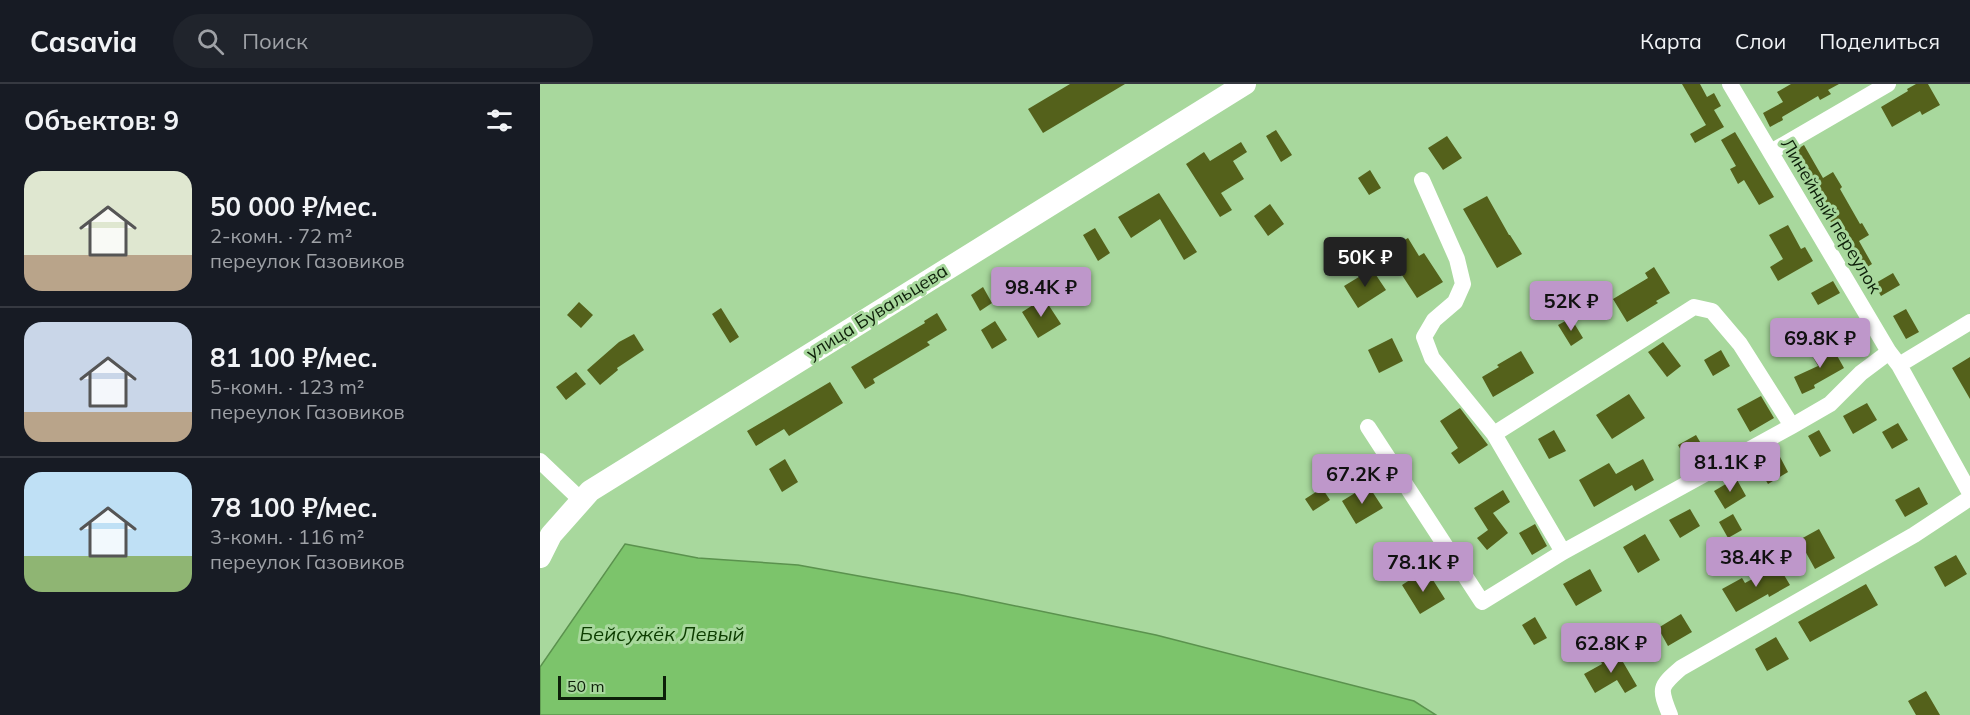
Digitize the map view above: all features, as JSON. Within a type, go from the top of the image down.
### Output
[{"type":"street","name":"улица Бувальцева","points":[[540,557],[551,535],[590,490],[1245,84]]},
{"type":"street","name":"Линейный переулок","points":[[1730,84],[1894,358],[1970,493]]},
{"type":"street","points":[[1771,152],[1888,84]]},
{"type":"street","points":[[1422,180],[1457,259],[1463,284],[1455,302],[1434,320],[1424,337],[1432,358],[1494,434],[1563,552]]},
{"type":"street","points":[[1494,434],[1694,306],[1712,311],[1740,344],[1792,426]]},
{"type":"street","points":[[1368,427],[1482,602],[1563,552],[1830,404],[1861,373],[1970,322]]},
{"type":"street","points":[[540,461],[581,500]]},
{"type":"street","points":[[1670,715],[1662,695],[1665,682],[1681,668],[1914,535],[1970,498]]},
{"type":"water","name":"Бейсужёк Левый","points":[[625,544],[698,558],[798,565],[958,594],[1156,635],[1414,701],[1436,715],[540,715],[540,667]]},
{"type":"building","points":[[1070,84],[1125,84],[1043,133],[1028,109]]},
{"type":"building","points":[[1682,84],[1700,84],[1707,97],[1714,93],[1721,106],[1714,110],[1724,127],[1695,143],[1690,134],[1706,125]]},
{"type":"building","points":[[1791,84],[1839,84],[1828,90],[1831,94],[1820,100],[1818,96],[1782,117],[1783,120],[1770,127],[1763,113],[1783,102],[1777,92]]},
{"type":"building","points":[[1916,84],[1928,84],[1940,105],[1922,115],[1920,111],[1892,127],[1881,107]]},
{"type":"building","points":[[1276,130],[1292,155],[1281,162],[1266,136]]},
{"type":"building","points":[[1735,132],[1774,197],[1759,205],[1744,180],[1738,184],[1730,169],[1736,166],[1721,140]]},
{"type":"building","points":[[1447,136],[1462,158],[1443,170],[1428,148]]},
{"type":"building","points":[[1241,142],[1247,152],[1233,161],[1244,179],[1221,193],[1232,210],[1220,217],[1186,164],[1204,152],[1210,161]]},
{"type":"building","points":[[1804,145],[1823,178],[1833,172],[1860,224],[1862,223],[1869,235],[1859,241],[1872,264],[1861,271],[1848,248],[1844,250],[1837,238],[1839,237],[1827,215],[1829,214],[1793,152]]},
{"type":"building","points":[[1370,170],[1381,188],[1369,195],[1358,178]]},
{"type":"building","points":[[1159,193],[1197,252],[1184,260],[1160,219],[1131,238],[1118,217]]},
{"type":"building","points":[[1487,196],[1522,254],[1497,268],[1463,209]]},
{"type":"building","points":[[1270,204],[1284,224],[1268,236],[1254,216]]},
{"type":"building","points":[[1788,225],[1801,249],[1805,247],[1813,261],[1778,281],[1770,267],[1783,259],[1769,235]]},
{"type":"building","points":[[1095,228],[1110,253],[1098,261],[1083,235]]},
{"type":"building","points":[[1408,238],[1419,256],[1424,253],[1443,282],[1417,298],[1398,269],[1400,268],[1389,249]]},
{"type":"building","points":[[1654,267],[1670,293],[1627,322],[1613,299],[1648,278],[1645,273]]},
{"type":"building","points":[[1372,269],[1386,290],[1358,308],[1344,286]]},
{"type":"building","points":[[1893,273],[1900,285],[1881,296],[1874,284]]},
{"type":"building","points":[[1833,281],[1840,293],[1818,305],[1811,293]]},
{"type":"building","points":[[983,287],[992,303],[980,311],[971,295]]},
{"type":"building","points":[[1044,298],[1061,324],[1038,338],[1022,312]]},
{"type":"building","points":[[579,302],[593,315],[581,328],[567,315]]},
{"type":"building","points":[[721,308],[739,337],[730,343],[712,314]]},
{"type":"building","points":[[1906,309],[1919,332],[1906,339],[1893,316]]},
{"type":"building","points":[[937,313],[947,330],[927,342],[930,345],[873,379],[875,383],[865,389],[851,367],[925,323],[924,321]]},
{"type":"building","points":[[1571,318],[1583,338],[1571,346],[1558,325]]},
{"type":"building","points":[[995,321],[1007,340],[992,349],[981,330]]},
{"type":"building","points":[[634,334],[644,350],[617,368],[618,370],[600,385],[587,370],[619,342]]},
{"type":"building","points":[[1392,338],[1403,361],[1379,373],[1368,350]]},
{"type":"building","points":[[1663,342],[1681,366],[1667,377],[1648,352]]},
{"type":"building","points":[[1830,343],[1844,368],[1802,394],[1794,377],[1818,366],[1811,354]]},
{"type":"building","points":[[1721,350],[1730,366],[1713,376],[1704,360]]},
{"type":"building","points":[[1521,351],[1534,373],[1493,397],[1482,377]]},
{"type":"building","points":[[1970,357],[1970,399],[1952,368]]},
{"type":"building","points":[[576,372],[586,384],[566,400],[556,387]]},
{"type":"building","points":[[830,382],[843,403],[789,436],[784,429],[756,446],[747,431]]},
{"type":"building","points":[[1629,394],[1645,418],[1612,439],[1596,415]]},
{"type":"building","points":[[1761,396],[1774,418],[1750,432],[1737,409]]},
{"type":"building","points":[[1867,403],[1877,420],[1853,434],[1843,416]]},
{"type":"building","points":[[1460,408],[1488,445],[1459,464],[1451,453],[1458,448],[1440,421]]},
{"type":"building","points":[[1898,423],[1908,440],[1892,449],[1882,432]]},
{"type":"building","points":[[1554,430],[1566,451],[1549,459],[1538,439]]},
{"type":"building","points":[[1819,430],[1831,451],[1820,457],[1808,436]]},
{"type":"building","points":[[1696,435],[1706,452],[1688,463],[1678,445]]},
{"type":"building","points":[[1779,455],[1788,472],[1768,484],[1758,467]]},
{"type":"building","points":[[785,459],[798,482],[782,492],[769,469]]},
{"type":"building","points":[[1643,459],[1654,480],[1635,491],[1632,485],[1594,507],[1579,480],[1609,463],[1616,474]]},
{"type":"building","points":[[1736,478],[1746,496],[1725,509],[1714,491]]},
{"type":"building","points":[[1368,485],[1383,508],[1356,524],[1342,501]]},
{"type":"building","points":[[1919,487],[1928,504],[1905,517],[1895,500]]},
{"type":"building","points":[[1322,488],[1330,500],[1313,511],[1305,499]]},
{"type":"building","points":[[1503,490],[1510,502],[1493,513],[1508,533],[1487,550],[1477,538],[1488,530],[1474,508]]},
{"type":"building","points":[[1690,509],[1700,526],[1680,538],[1669,520]]},
{"type":"building","points":[[1733,514],[1742,530],[1728,538],[1719,522]]},
{"type":"building","points":[[1535,524],[1547,546],[1532,555],[1519,533]]},
{"type":"building","points":[[1819,529],[1835,558],[1815,569],[1799,540]]},
{"type":"building","points":[[1645,534],[1660,560],[1638,573],[1623,547]]},
{"type":"building","points":[[1956,555],[1967,574],[1945,587],[1934,567]]},
{"type":"building","points":[[1778,565],[1790,585],[1736,612],[1722,589],[1742,578],[1745,583]]},
{"type":"building","points":[[1590,569],[1602,591],[1576,606],[1563,584]]},
{"type":"building","points":[[1422,572],[1429,582],[1433,580],[1445,599],[1420,614],[1402,585]]},
{"type":"building","points":[[1866,584],[1878,605],[1810,642],[1798,622]]},
{"type":"building","points":[[1681,614],[1692,632],[1668,646],[1658,628]]},
{"type":"building","points":[[1535,617],[1547,638],[1534,645],[1522,625]]},
{"type":"building","points":[[1776,637],[1789,659],[1767,671],[1755,649]]},
{"type":"building","points":[[1616,650],[1637,686],[1625,693],[1617,680],[1595,693],[1584,674],[1602,664],[1600,659]]},
{"type":"building","points":[[1926,691],[1940,715],[1916,715],[1908,701]]}]
